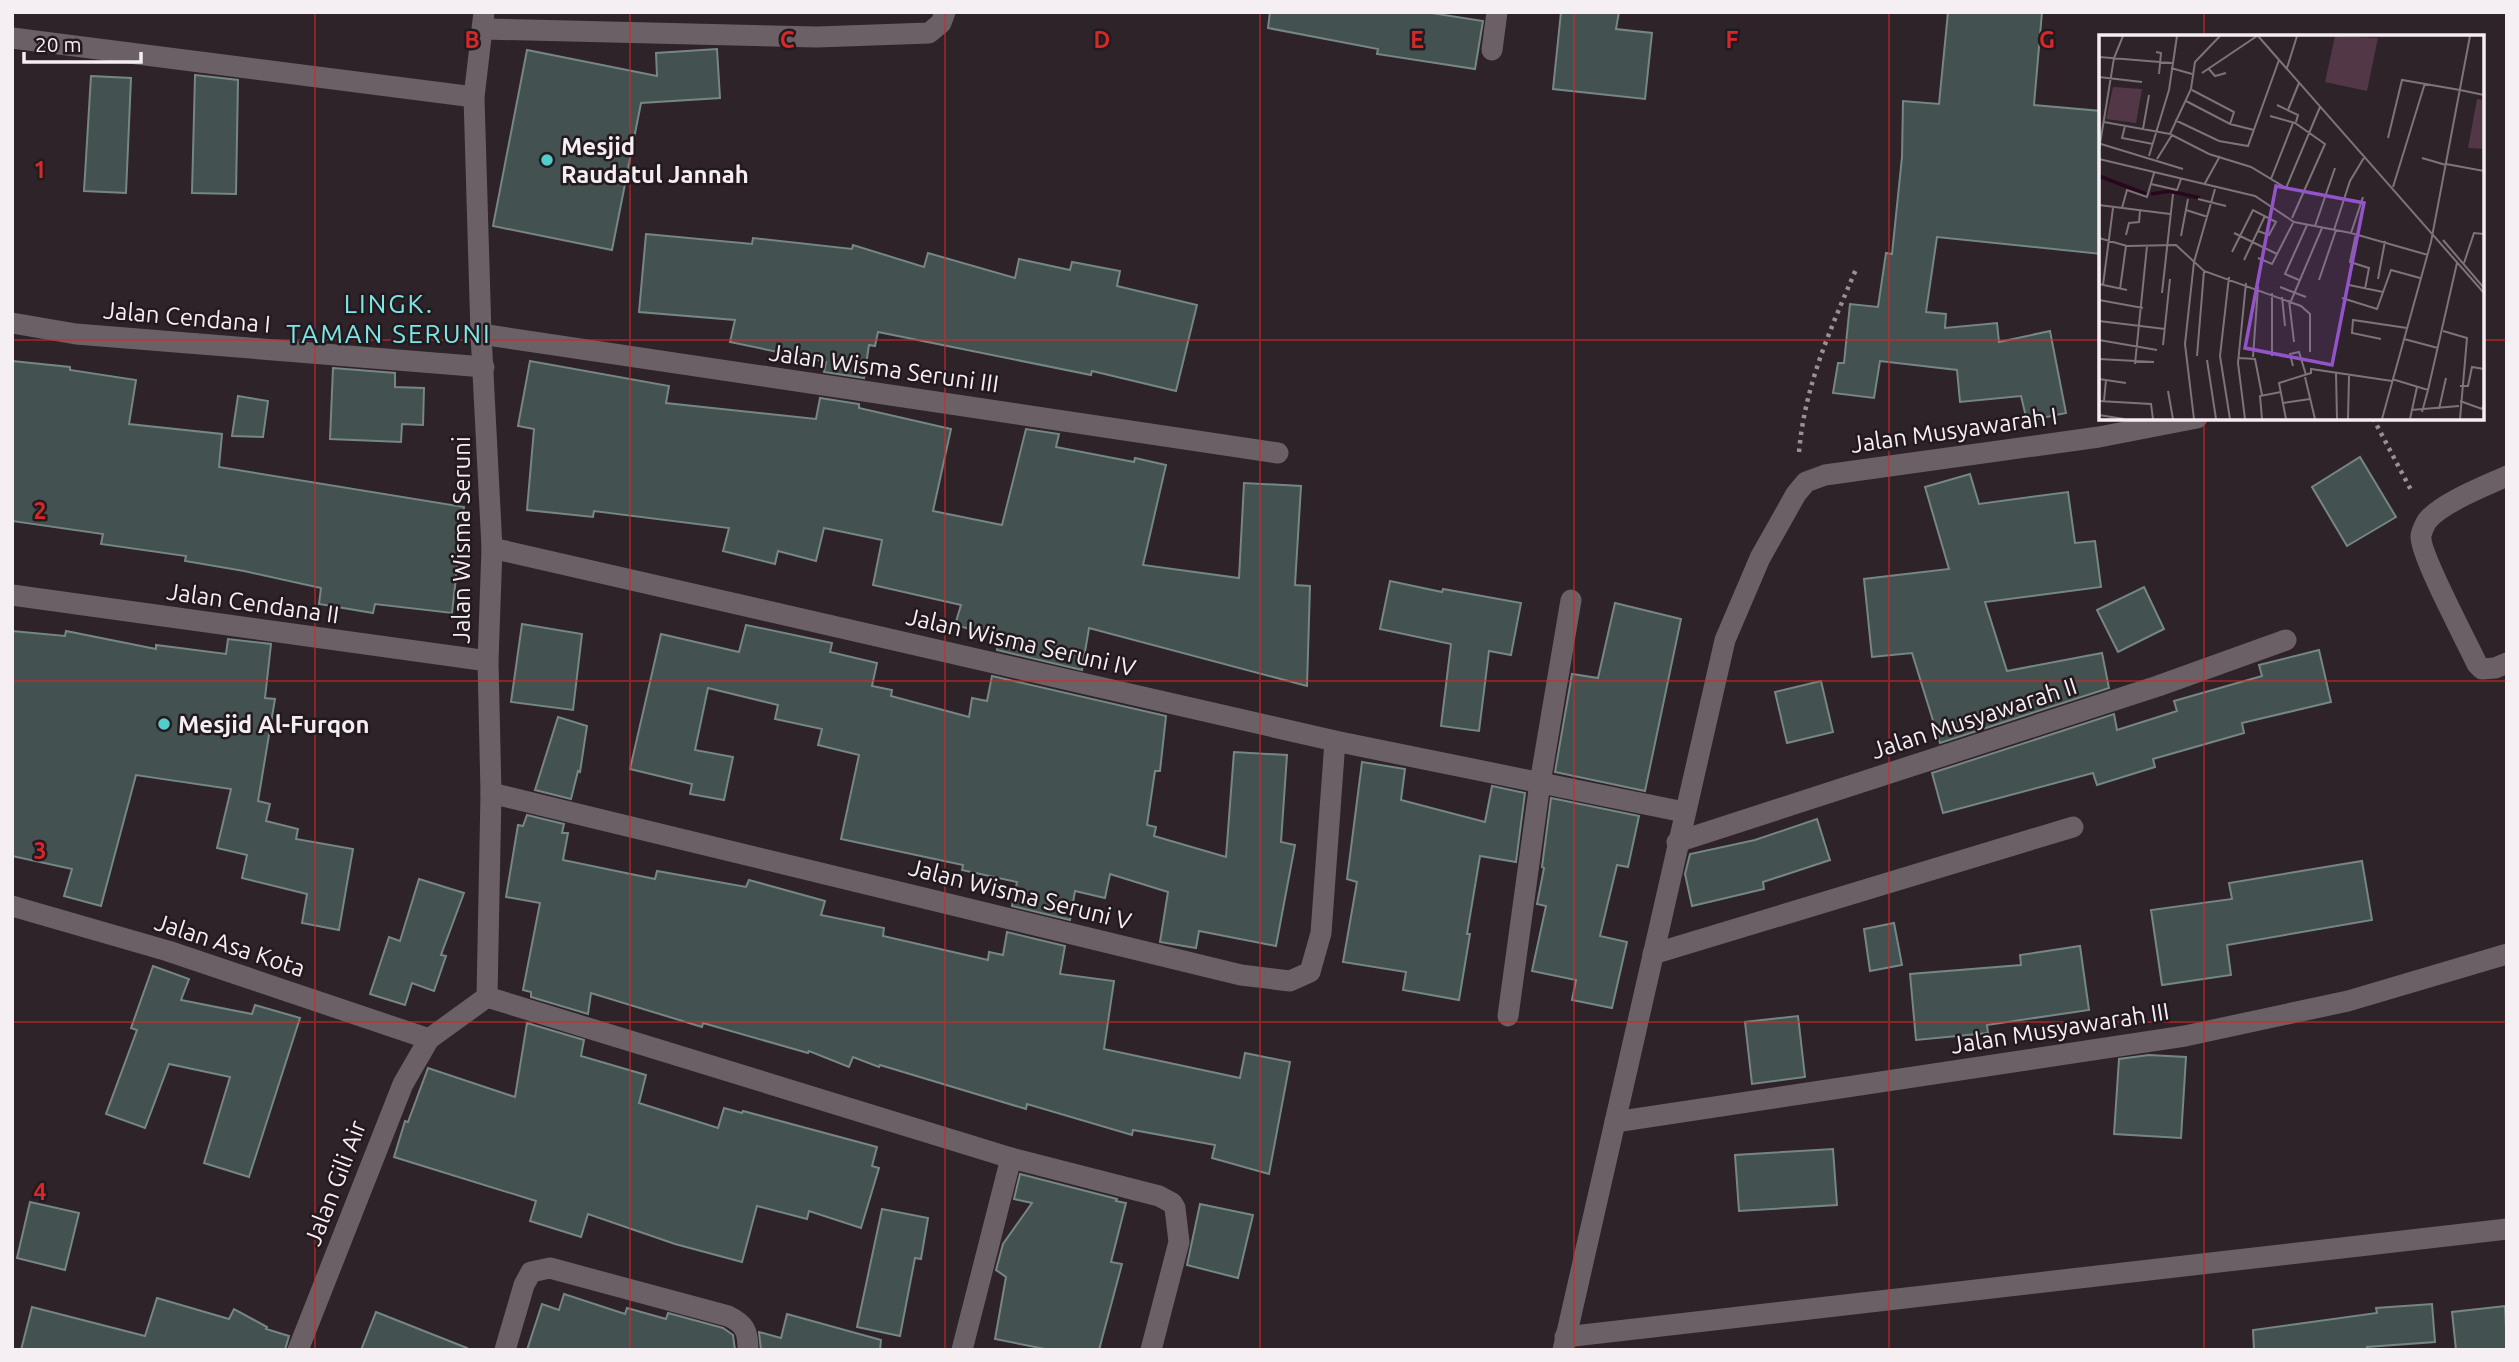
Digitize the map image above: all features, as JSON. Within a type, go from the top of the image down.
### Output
[{"type":"street","points":[[484,21],[817,37],[929,33],[941,23],[945,12]]},
{"type":"street","points":[[1492,50],[1497,12]]},
{"type":"street","name":"Jalan Wisma Seruni","points":[[484,21],[474,97],[481,334],[492,548],[488,661],[491,793],[487,997]]},
{"type":"street","points":[[12,38],[474,97]]},
{"type":"street","name":"Jalan Cendana I","points":[[12,323],[76,334],[484,368]]},
{"type":"street","name":"Jalan Wisma Seruni III","points":[[481,334],[1279,453]]},
{"type":"street","name":"Jalan Musyawarah I","points":[[1564,1343],[1725,640],[1760,558],[1796,494],[1806,482],[1825,475],[2099,437],[2187,420]]},
{"type":"street","points":[[2507,476],[2453,502],[2427,521],[2421,536],[2422,545],[2477,664],[2482,669],[2488,669],[2507,663]]},
{"type":"street","name":"Jalan Wisma Seruni IV","points":[[492,548],[1335,741],[1684,812]]},
{"type":"street","name":"Jalan Cendana II","points":[[12,595],[488,661]]},
{"type":"street","points":[[1508,1016],[1540,783],[1571,600]]},
{"type":"street","name":"Jalan Musyawarah II","points":[[1677,842],[2158,686],[2286,640]]},
{"type":"street","name":"Jalan Wisma Seruni V","points":[[491,793],[1241,975],[1290,981],[1310,972],[1321,933],[1335,741]]},
{"type":"street","points":[[1653,954],[2073,827]]},
{"type":"street","name":"Jalan Asa Kota","points":[[12,906],[168,951],[429,1039]]},
{"type":"street","name":"Jalan Musyawarah III","points":[[1615,1122],[2185,1036],[2348,1002],[2507,954]]},
{"type":"street","points":[[429,1039],[487,997],[1011,1158],[1159,1196],[1172,1203],[1177,1215],[1179,1242],[1151,1350]]},
{"type":"street","name":"Jalan Gili Air","points":[[298,1350],[402,1084],[429,1039]]},
{"type":"street","points":[[962,1350],[1011,1158]]},
{"type":"street","points":[[1564,1343],[2507,1229]]},
{"type":"street","points":[[505,1350],[524,1285],[531,1272],[550,1268],[728,1316],[740,1322],[747,1330],[748,1350]]},
{"type":"path","points":[[1796,494],[1802,416],[1825,341],[1857,267]]},
{"type":"path","points":[[2374,420],[2427,521]]},
{"type":"building","points":[[1270,12],[1425,12],[1483,21],[1475,69],[1377,54],[1378,49],[1268,28]]},
{"type":"building","points":[[1561,12],[1619,12],[1616,29],[1652,33],[1645,99],[1553,89]]},
{"type":"building","points":[[1948,12],[2042,12],[2034,105],[2099,111],[2099,254],[1937,237],[1926,312],[1946,314],[1945,328],[1997,323],[1999,342],[2050,331],[2066,413],[2027,421],[2021,396],[1960,402],[1957,370],[1880,361],[1874,398],[1833,393],[1838,363],[1844,363],[1850,304],[1878,307],[1886,253],[1892,254],[1902,157],[1903,101],[1939,104]]},
{"type":"building","points":[[717,49],[720,98],[641,103],[612,250],[493,226],[527,50],[657,76],[656,53]]},
{"type":"building","points":[[195,75],[238,80],[236,194],[192,193]]},
{"type":"building","points":[[91,76],[131,78],[126,193],[84,191]]},
{"type":"building","points":[[646,234],[752,244],[753,238],[852,249],[853,245],[924,267],[928,253],[1015,278],[1019,259],[1070,270],[1072,262],[1120,271],[1117,286],[1197,305],[1176,391],[1092,371],[1091,375],[878,332],[875,346],[869,345],[864,378],[824,372],[826,362],[730,342],[735,320],[639,312]]},
{"type":"building","points":[[12,361],[70,367],[70,370],[136,380],[129,424],[222,434],[219,467],[464,507],[452,613],[375,604],[373,613],[319,604],[321,588],[185,561],[186,556],[101,544],[103,534],[12,521]]},
{"type":"building","points":[[530,361],[669,386],[666,403],[816,419],[820,398],[859,404],[859,408],[951,429],[933,511],[1002,525],[1026,429],[1059,434],[1056,447],[1134,462],[1135,458],[1166,465],[1143,565],[1239,578],[1244,483],[1301,486],[1295,585],[1310,586],[1307,686],[1089,628],[1082,670],[997,650],[1000,637],[955,625],[961,605],[873,585],[882,540],[824,528],[816,561],[778,551],[775,564],[723,551],[729,528],[594,511],[593,517],[527,510],[534,429],[518,426]]},
{"type":"building","points":[[333,368],[395,373],[395,387],[424,388],[423,425],[402,424],[401,442],[330,439]]},
{"type":"building","points":[[238,396],[268,401],[263,437],[232,436]]},
{"type":"building","points":[[2360,457],[2396,517],[2347,546],[2312,487]]},
{"type":"building","points":[[1970,474],[1979,504],[2068,492],[2075,543],[2095,541],[2101,587],[1985,602],[2007,671],[2102,653],[2109,688],[1940,743],[1912,653],[1872,657],[1864,579],[1949,569],[1925,487]]},
{"type":"building","points":[[1390,581],[1442,592],[1443,589],[1521,603],[1511,655],[1489,651],[1479,731],[1441,726],[1451,644],[1380,629]]},
{"type":"building","points":[[2144,587],[2164,629],[2118,652],[2097,610]]},
{"type":"building","points":[[1615,603],[1681,619],[1645,791],[1555,772],[1572,674],[1598,678]]},
{"type":"building","points":[[522,624],[582,634],[573,710],[511,702]]},
{"type":"building","points":[[746,625],[832,643],[830,652],[877,663],[872,686],[892,690],[891,696],[969,717],[972,698],[987,701],[992,676],[1166,716],[1160,771],[1155,771],[1147,825],[1156,827],[1154,836],[1226,857],[1234,752],[1287,755],[1281,842],[1295,845],[1276,946],[1199,931],[1196,948],[1160,942],[1168,892],[1110,874],[1105,898],[1075,891],[1070,920],[1012,906],[1017,882],[962,870],[963,865],[841,839],[859,755],[818,745],[822,729],[775,719],[778,705],[708,688],[695,750],[733,757],[724,800],[690,794],[692,784],[630,769],[661,634],[739,652]]},
{"type":"building","points":[[12,631],[65,636],[66,631],[156,649],[156,645],[226,654],[228,639],[271,644],[265,698],[275,699],[258,801],[270,804],[266,821],[298,829],[296,839],[353,849],[339,930],[302,923],[307,894],[242,878],[247,855],[217,848],[231,789],[136,775],[101,906],[64,896],[72,869],[12,856]]},
{"type":"building","points":[[2319,650],[2331,702],[2242,723],[2244,733],[2153,759],[2155,767],[2097,785],[2093,773],[1943,813],[1932,773],[2114,714],[2117,730],[2177,711],[2174,701],[2262,676],[2259,665]]},
{"type":"building","points":[[1821,681],[1833,732],[1787,743],[1775,692]]},
{"type":"building","points":[[558,717],[587,726],[580,772],[578,771],[571,799],[535,790]]},
{"type":"building","points":[[1362,762],[1405,769],[1401,800],[1485,822],[1492,786],[1525,793],[1516,862],[1480,856],[1459,1000],[1403,990],[1406,972],[1343,962],[1357,882],[1347,879]]},
{"type":"building","points":[[1551,798],[1639,816],[1628,867],[1617,865],[1600,936],[1627,942],[1612,1008],[1572,1000],[1576,980],[1532,971],[1546,906],[1537,904],[1544,868]]},
{"type":"building","points":[[527,815],[564,824],[562,833],[568,833],[563,860],[655,879],[657,871],[746,887],[749,880],[825,901],[821,915],[884,928],[883,936],[988,960],[989,952],[1003,955],[1007,932],[1065,946],[1060,974],[1114,981],[1104,1049],[1240,1078],[1245,1053],[1290,1062],[1269,1174],[1212,1158],[1215,1145],[1133,1130],[1132,1135],[1027,1104],[1026,1109],[853,1057],[849,1067],[809,1051],[808,1053],[703,1023],[702,1027],[591,993],[588,1014],[531,997],[531,992],[523,990],[540,903],[506,897],[518,825],[523,826]]},
{"type":"building","points":[[1817,819],[1830,860],[1763,882],[1764,889],[1692,906],[1685,874],[1690,854],[1755,840]]},
{"type":"building","points":[[2362,861],[2372,920],[2227,945],[2231,975],[2162,985],[2151,910],[2232,899],[2229,883]]},
{"type":"building","points":[[419,879],[464,893],[441,955],[446,956],[434,991],[412,983],[405,1005],[370,994],[389,937],[400,941]]},
{"type":"building","points":[[1894,923],[1902,965],[1870,971],[1864,929]]},
{"type":"building","points":[[2080,946],[2089,1010],[1987,1025],[1988,1033],[1916,1040],[1910,974],[2021,965],[2020,955]]},
{"type":"building","points":[[153,966],[189,979],[181,1000],[252,1014],[255,1005],[300,1018],[249,1177],[204,1163],[230,1077],[169,1064],[145,1128],[106,1114],[137,1030],[131,1028]]},
{"type":"building","points":[[1798,1016],[1805,1077],[1752,1084],[1745,1022]]},
{"type":"building","points":[[527,1023],[584,1040],[581,1056],[646,1075],[639,1103],[718,1128],[724,1108],[742,1113],[743,1111],[877,1147],[872,1166],[879,1168],[861,1228],[809,1211],[807,1219],[757,1206],[742,1262],[675,1244],[588,1214],[581,1237],[530,1221],[536,1201],[394,1157],[405,1121],[408,1122],[428,1068],[515,1097]]},
{"type":"building","points":[[2149,1055],[2186,1057],[2181,1138],[2114,1134],[2119,1059]]},
{"type":"building","points":[[1833,1149],[1837,1205],[1739,1211],[1735,1155]]},
{"type":"building","points":[[1020,1174],[1126,1203],[1111,1262],[1122,1264],[1099,1350],[1050,1350],[995,1339],[1006,1277],[996,1270],[1003,1244],[1032,1203],[1014,1199]]},
{"type":"building","points":[[30,1202],[79,1213],[65,1270],[17,1258]]},
{"type":"building","points":[[1200,1204],[1253,1215],[1238,1278],[1187,1265]]},
{"type":"building","points":[[882,1209],[928,1218],[921,1259],[915,1258],[900,1336],[857,1327]]},
{"type":"building","points":[[564,1294],[625,1314],[627,1308],[666,1319],[668,1313],[723,1328],[733,1335],[735,1350],[527,1350],[542,1304],[559,1310]]},
{"type":"building","points":[[157,1298],[229,1319],[234,1309],[267,1327],[266,1329],[289,1336],[285,1350],[21,1350],[32,1307],[145,1336]]},
{"type":"building","points":[[2432,1304],[2435,1342],[2367,1347],[2368,1350],[2254,1350],[2253,1330],[2377,1313],[2376,1308]]},
{"type":"building","points":[[2505,1306],[2507,1350],[2456,1350],[2452,1312]]},
{"type":"building","points":[[376,1312],[467,1348],[467,1350],[361,1350]]},
{"type":"building","points":[[787,1314],[881,1340],[880,1350],[761,1350],[759,1332],[781,1338]]},
{"type":"place","name":"Mesjid Raudatul Jannah","points":[[547,160]]},
{"type":"place","name":"Mesjid Al-Furqon","points":[[164,724]]},
{"type":"district","name":"LINGK. TAMAN SERUNI","points":[[389,318]]}]
